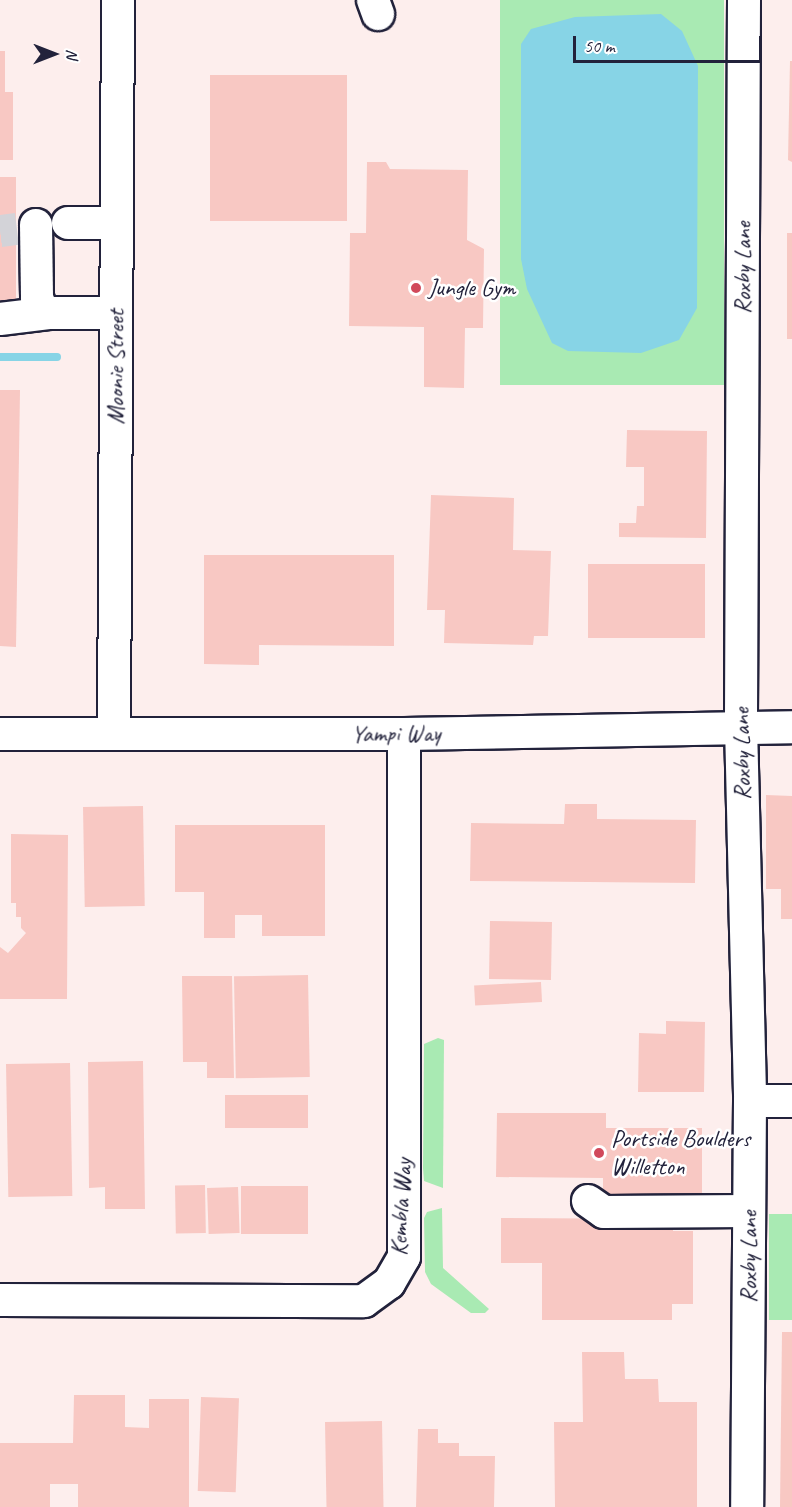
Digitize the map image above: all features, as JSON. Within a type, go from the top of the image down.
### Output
[{"type":"street","name":"Moonie Street","points":[[114,734],[118,0]]},
{"type":"street","name":"Roxby Lane","points":[[744,0],[741,726],[750,1101],[759,1171],[749,1211],[747,1507]]},
{"type":"street","points":[[68,223],[117,223]]},
{"type":"street","points":[[27,227],[37,298],[41,308],[49,313]]},
{"type":"street","points":[[0,319],[49,313],[116,313]]},
{"type":"street","name":"Yampi Way","points":[[0,734],[404,734],[741,726],[792,727]]},
{"type":"street","name":"Kembla Way","points":[[0,1300],[364,1301],[389,1283],[404,1257],[404,734]]},
{"type":"street","points":[[750,1101],[792,1101]]},
{"type":"street","points":[[588,1201],[604,1212],[749,1211]]},
{"type":"shaded area","points":[[0,0],[792,0],[792,1507],[0,1507]]},
{"type":"green space","points":[[500,0],[724,0],[724,385],[500,385]]},
{"type":"green space","points":[[438,1038],[444,1040],[443,1188],[424,1181],[423,1168],[424,1044]]},
{"type":"green space","points":[[442,1208],[443,1268],[489,1309],[485,1313],[471,1313],[431,1284],[425,1272],[424,1218],[427,1212]]},
{"type":"green space","points":[[769,1214],[792,1214],[792,1320],[769,1320]]},
{"type":"water","points":[[661,14],[682,31],[698,66],[697,308],[679,340],[641,353],[568,351],[552,343],[527,289],[521,259],[521,44],[531,29],[575,17]]},
{"type":"building","points":[[0,51],[5,51],[5,92],[13,92],[13,160],[0,160]]},
{"type":"building","points":[[790,61],[792,61],[792,162],[788,160]]},
{"type":"building","points":[[210,75],[347,75],[347,221],[210,221]]},
{"type":"building","name":"Jungle Gym","points":[[367,162],[386,162],[390,169],[468,170],[467,240],[484,249],[483,328],[465,328],[464,388],[424,387],[424,327],[349,326],[350,233],[366,233]]},
{"type":"building","points":[[0,177],[16,177],[16,311],[0,311]]},
{"type":"building","points":[[787,233],[792,233],[792,339],[787,339]]},
{"type":"building","points":[[0,390],[20,390],[16,647],[0,646]]},
{"type":"building","points":[[627,430],[707,431],[706,538],[619,537],[619,523],[636,523],[637,506],[644,506],[644,467],[626,467]]},
{"type":"building","points":[[431,495],[514,498],[513,550],[551,551],[548,636],[534,636],[533,645],[444,643],[445,610],[427,610]]},
{"type":"building","points":[[204,555],[394,555],[394,646],[259,645],[259,665],[204,664]]},
{"type":"building","points":[[588,564],[705,564],[705,638],[588,638]]},
{"type":"building","points":[[766,795],[792,796],[792,919],[781,919],[781,889],[766,889]]},
{"type":"building","points":[[565,804],[597,804],[597,819],[696,820],[695,883],[470,881],[471,823],[564,824]]},
{"type":"building","points":[[143,806],[145,906],[85,907],[83,807]]},
{"type":"building","points":[[175,825],[325,825],[325,936],[262,936],[262,915],[235,915],[235,938],[204,938],[204,892],[175,892]]},
{"type":"building","points":[[11,834],[68,835],[67,999],[0,999],[0,947],[8,953],[26,933],[21,928],[21,917],[16,917],[16,903],[11,903]]},
{"type":"building","points":[[490,921],[552,922],[551,980],[489,979]]},
{"type":"building","points":[[308,975],[310,1077],[236,1078],[234,976]]},
{"type":"building","points":[[182,976],[232,976],[234,1078],[207,1078],[207,1062],[183,1062]]},
{"type":"building","points":[[541,982],[542,1002],[475,1005],[474,986]]},
{"type":"building","points":[[666,1021],[705,1022],[704,1092],[638,1092],[639,1033],[666,1034]]},
{"type":"building","points":[[143,1061],[145,1209],[105,1209],[105,1187],[89,1188],[88,1062]]},
{"type":"building","points":[[70,1063],[72,1196],[8,1197],[6,1064]]},
{"type":"building","points":[[225,1095],[308,1095],[308,1128],[225,1128]]},
{"type":"building","name":"Portside Boulders Willetton","points":[[497,1113],[606,1113],[606,1128],[702,1128],[702,1203],[603,1202],[603,1178],[496,1177]]},
{"type":"building","points":[[205,1185],[206,1233],[176,1234],[175,1186]]},
{"type":"building","points":[[241,1186],[308,1186],[308,1234],[241,1234]]},
{"type":"building","points":[[238,1187],[240,1233],[209,1234],[207,1188]]},
{"type":"building","points":[[501,1218],[673,1219],[673,1231],[693,1231],[693,1304],[672,1304],[672,1320],[542,1320],[542,1263],[501,1263]]},
{"type":"building","points":[[782,1332],[792,1332],[792,1507],[780,1507]]},
{"type":"building","points":[[582,1352],[624,1352],[625,1379],[658,1379],[659,1402],[697,1402],[697,1507],[555,1507],[554,1422],[583,1422]]},
{"type":"building","points":[[74,1395],[125,1395],[125,1427],[149,1428],[149,1399],[189,1399],[189,1507],[78,1507],[78,1484],[50,1484],[50,1507],[0,1507],[0,1443],[73,1443]]},
{"type":"building","points":[[201,1397],[239,1398],[236,1492],[198,1491]]},
{"type":"building","points":[[382,1421],[384,1507],[326,1507],[325,1422]]},
{"type":"building","points":[[418,1429],[438,1429],[438,1443],[459,1443],[459,1456],[495,1456],[494,1507],[416,1507]]},
{"type":"waterway","points":[[0,357],[57,357]]},
{"type":"tunnel","points":[[0,231],[17,229]]},
{"type":"place","name":"Jungle Gym","points":[[416,288]]},
{"type":"place","name":"Portside Boulders Willetton","points":[[599,1153]]}]
